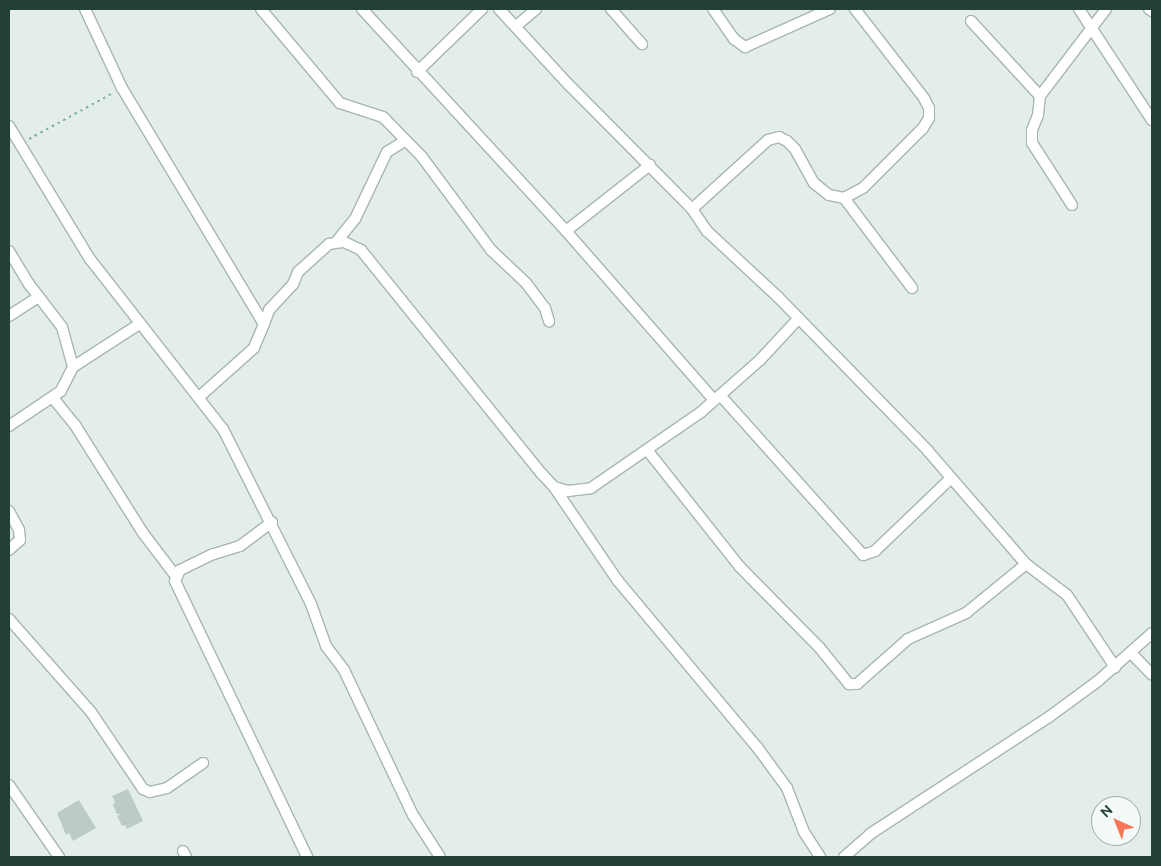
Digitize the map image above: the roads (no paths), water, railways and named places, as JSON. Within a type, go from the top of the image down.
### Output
[{"type":"street","points":[[86,9],[122,88],[264,324]]},
{"type":"street","points":[[261,9],[340,103],[383,117],[406,140],[447,189],[491,250],[526,282],[545,308],[549,321]]},
{"type":"street","points":[[362,9],[417,72],[566,231],[717,398],[863,555],[875,551],[951,478]]},
{"type":"street","points":[[417,72],[482,9]]},
{"type":"street","points":[[499,9],[569,85],[692,209],[707,230],[799,318],[951,478],[1026,564],[1067,594],[1115,667]]},
{"type":"street","points":[[516,26],[536,9]]},
{"type":"street","points":[[611,9],[642,44]]},
{"type":"street","points":[[713,9],[734,39],[745,47],[830,9]]},
{"type":"street","points":[[692,209],[768,140],[779,137],[795,149],[814,183],[830,195],[844,198],[863,188],[923,128],[929,118],[924,98],[855,9]]},
{"type":"street","points":[[1079,9],[1152,120]]},
{"type":"street","points":[[1072,205],[1032,144],[1032,130],[1038,115],[1040,96],[1093,29],[1106,9]]},
{"type":"street","points":[[972,21],[1040,96]]},
{"type":"street","points":[[9,126],[90,259],[138,325],[199,397],[223,429],[272,522],[311,604],[326,646],[344,670],[413,816],[440,857]]},
{"type":"street","points":[[199,397],[254,348],[269,310],[293,284],[298,272],[329,244],[338,241],[355,219],[381,161],[387,152],[406,140]]},
{"type":"street","points":[[566,231],[650,165]]},
{"type":"street","points":[[844,198],[912,288]]},
{"type":"street","points":[[338,241],[361,250],[554,487],[618,581],[757,747],[787,788],[804,832],[820,857]]},
{"type":"street","points":[[9,251],[38,296],[62,327],[73,366],[70,376],[53,398],[9,426]]},
{"type":"street","points":[[9,316],[38,296]]},
{"type":"street","points":[[554,487],[568,491],[591,488],[648,450],[717,398],[760,360],[799,318]]},
{"type":"street","points":[[73,366],[138,325]]},
{"type":"street","points":[[53,398],[80,432],[142,532],[176,575],[176,588],[307,857]]},
{"type":"street","points":[[648,450],[740,567],[819,647],[849,684],[856,684],[908,639],[966,614],[1026,564]]},
{"type":"street","points":[[9,512],[19,530],[20,540],[9,550]]},
{"type":"street","points":[[176,575],[213,554],[240,546],[272,522]]},
{"type":"street","points":[[9,619],[92,712],[143,789],[150,792],[166,788],[202,764]]},
{"type":"street","points":[[844,857],[870,834],[1041,722],[1115,667],[1152,633]]},
{"type":"street","points":[[1131,653],[1152,675]]},
{"type":"street","points":[[9,785],[59,857]]}]
